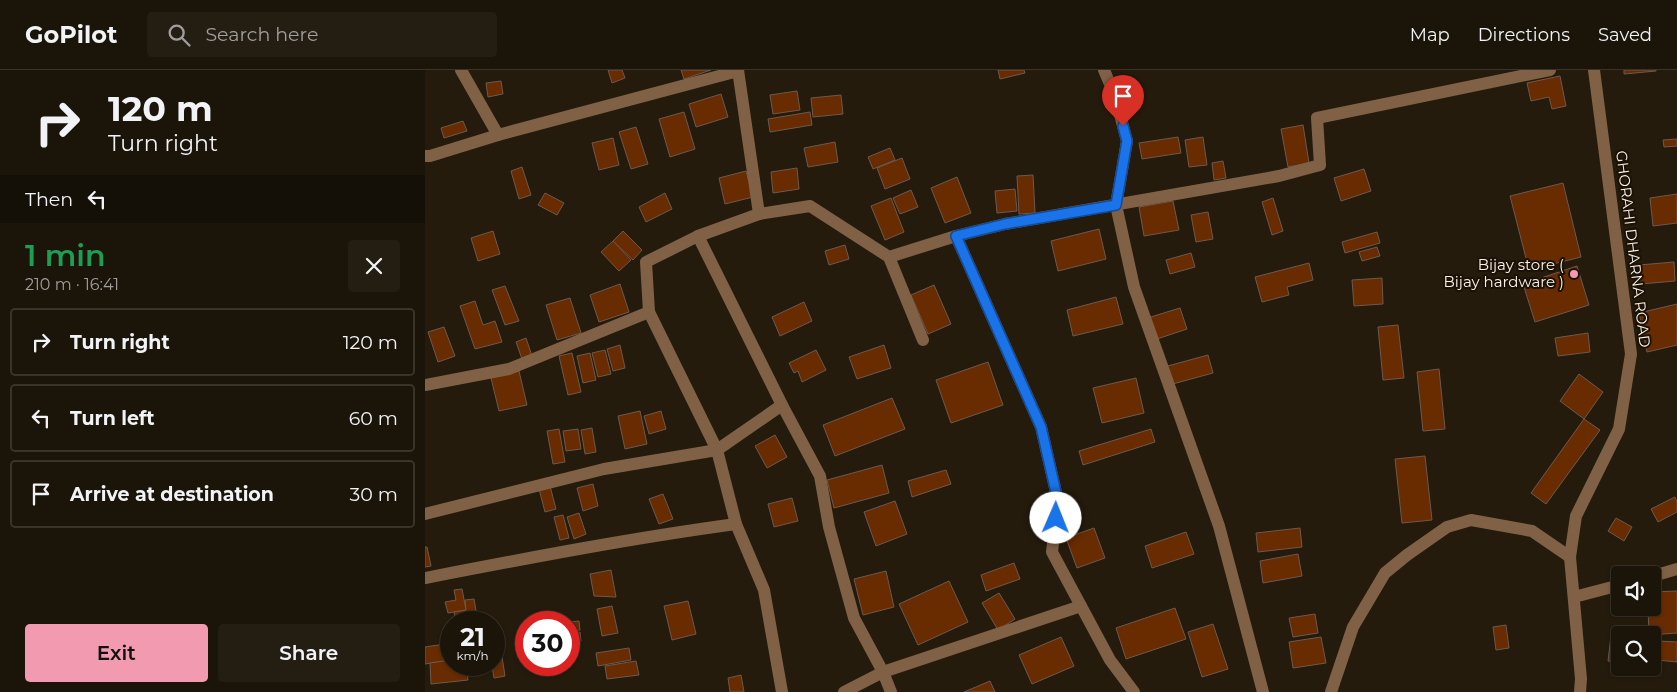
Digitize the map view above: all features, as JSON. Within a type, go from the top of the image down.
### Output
[{"type":"street","points":[[461,70],[498,135]]},
{"type":"street","points":[[425,156],[738,70],[759,214]]},
{"type":"street","points":[[1104,70],[1115,96],[1127,141],[1116,205],[1134,287],[1219,526],[1263,692]]},
{"type":"street","points":[[889,257],[956,236],[1005,224],[1279,176],[1320,165],[1317,118],[1550,70]]},
{"type":"street","name":"GHORAHI DHARNA ROAD","points":[[1580,692],[1581,678],[1571,557],[1576,516],[1619,429],[1631,354],[1594,70]]},
{"type":"street","points":[[782,692],[764,590],[736,524],[717,450],[649,312],[646,262],[698,236],[759,214],[810,206],[889,257],[923,340]]},
{"type":"street","points":[[698,236],[782,405],[820,476],[829,527],[854,618],[883,672],[891,692]]},
{"type":"street","points":[[956,236],[1041,427],[1058,501],[1052,552],[1110,660],[1134,692]]},
{"type":"street","points":[[425,385],[509,369],[649,312]]},
{"type":"street","points":[[425,514],[604,469],[717,450],[782,405]]},
{"type":"street","points":[[1331,692],[1353,627],[1385,573],[1447,527],[1471,520],[1532,531],[1571,557]]},
{"type":"street","points":[[425,578],[674,532],[736,524]]},
{"type":"street","points":[[1661,574],[1677,569]]},
{"type":"street","points":[[1574,597],[1611,587]]},
{"type":"street","points":[[844,692],[883,672],[1081,606]]},
{"type":"building","points":[[608,70],[622,70],[625,78],[612,83]]},
{"type":"building","points":[[681,70],[711,70],[684,79]]},
{"type":"building","points":[[998,70],[1024,70],[1025,73],[1000,79]]},
{"type":"building","points":[[1624,70],[1656,70],[1656,71],[1624,74]]},
{"type":"building","points":[[1560,76],[1566,106],[1552,109],[1549,97],[1531,101],[1527,83]]},
{"type":"building","points":[[501,81],[503,94],[488,97],[486,83]]},
{"type":"building","points":[[797,91],[800,110],[773,114],[770,95]]},
{"type":"building","points":[[721,94],[728,117],[696,127],[689,104]]},
{"type":"building","points":[[841,95],[843,114],[813,117],[811,98]]},
{"type":"building","points":[[684,112],[695,149],[670,157],[659,119]]},
{"type":"building","points":[[810,112],[812,125],[770,132],[768,119]]},
{"type":"building","points":[[463,121],[467,131],[444,138],[441,128]]},
{"type":"building","points":[[1303,125],[1309,163],[1288,167],[1281,129]]},
{"type":"building","points":[[636,127],[648,164],[631,169],[619,132]]},
{"type":"building","points":[[1178,137],[1181,153],[1142,159],[1139,143]]},
{"type":"building","points":[[1203,137],[1207,165],[1189,167],[1185,140]]},
{"type":"building","points":[[613,138],[619,165],[599,170],[592,143]]},
{"type":"building","points":[[1677,139],[1677,146],[1664,147],[1663,140]]},
{"type":"building","points":[[835,142],[838,162],[808,167],[804,148]]},
{"type":"building","points":[[890,148],[895,160],[873,169],[868,157]]},
{"type":"building","points":[[902,158],[910,179],[885,189],[877,168]]},
{"type":"building","points":[[1223,161],[1226,178],[1214,180],[1212,163]]},
{"type":"building","points":[[522,167],[531,195],[519,199],[511,171]]},
{"type":"building","points":[[797,168],[799,189],[773,193],[771,172]]},
{"type":"building","points":[[1364,169],[1371,191],[1341,201],[1334,178]]},
{"type":"building","points":[[746,171],[753,197],[725,204],[719,178]]},
{"type":"building","points":[[1033,175],[1035,213],[1019,214],[1017,176]]},
{"type":"building","points":[[957,177],[971,213],[945,223],[931,188]]},
{"type":"building","points":[[1563,183],[1581,257],[1529,270],[1510,196]]},
{"type":"building","points":[[1015,189],[1017,211],[997,213],[995,191]]},
{"type":"building","points":[[911,190],[918,207],[900,214],[893,198]]},
{"type":"building","points":[[545,193],[564,203],[557,215],[538,205]]},
{"type":"building","points":[[665,193],[672,209],[646,222],[639,207]]},
{"type":"building","points":[[1677,194],[1677,223],[1653,226],[1650,198]]},
{"type":"building","points":[[891,198],[904,232],[885,240],[871,206]]},
{"type":"building","points":[[1273,198],[1283,231],[1272,235],[1262,202]]},
{"type":"building","points":[[1173,201],[1179,230],[1144,236],[1139,207]]},
{"type":"building","points":[[1208,212],[1213,239],[1196,242],[1191,215]]},
{"type":"building","points":[[1099,229],[1106,259],[1058,271],[1051,241]]},
{"type":"building","points":[[493,231],[500,254],[478,261],[471,238]]},
{"type":"building","points":[[623,231],[642,250],[633,260],[613,241]]},
{"type":"building","points":[[1377,232],[1380,243],[1345,253],[1342,242]]},
{"type":"building","points":[[613,241],[631,260],[619,271],[601,252]]},
{"type":"building","points":[[845,245],[849,259],[829,265],[825,251]]},
{"type":"building","points":[[1377,247],[1380,256],[1362,261],[1359,252]]},
{"type":"building","points":[[1191,253],[1195,267],[1170,274],[1166,260]]},
{"type":"building","points":[[1674,262],[1675,281],[1641,284],[1639,265]]},
{"type":"building","points":[[1309,263],[1313,280],[1287,287],[1289,295],[1262,302],[1255,277]]},
{"type":"building","points":[[1577,266],[1589,305],[1535,322],[1523,284]]},
{"type":"building","points":[[1382,278],[1383,304],[1354,306],[1352,280]]},
{"type":"building","points":[[620,284],[629,312],[599,322],[590,295]]},
{"type":"building","points":[[934,285],[951,324],[928,334],[911,295]]},
{"type":"building","points":[[505,286],[519,321],[505,325],[492,290]]},
{"type":"building","points":[[1116,297],[1123,324],[1073,336],[1067,310]]},
{"type":"building","points":[[570,298],[581,333],[557,340],[546,305]]},
{"type":"building","points":[[475,301],[483,325],[495,321],[502,342],[475,349],[460,306]]},
{"type":"building","points":[[804,302],[812,321],[780,336],[772,317]]},
{"type":"building","points":[[1677,304],[1677,345],[1647,352],[1639,313]]},
{"type":"building","points":[[1180,308],[1187,329],[1148,342],[1141,320]]},
{"type":"building","points":[[1398,325],[1404,378],[1383,380],[1378,327]]},
{"type":"building","points":[[444,327],[455,356],[438,362],[428,332]]},
{"type":"building","points":[[1588,333],[1590,352],[1558,356],[1555,338]]},
{"type":"building","points":[[526,338],[532,356],[522,359],[516,342]]},
{"type":"building","points":[[620,345],[625,368],[613,371],[607,349]]},
{"type":"building","points":[[884,345],[891,368],[857,379],[849,357]]},
{"type":"building","points":[[605,350],[611,374],[598,377],[592,353]]},
{"type":"building","points":[[816,350],[826,370],[802,382],[798,371],[794,373],[789,363]]},
{"type":"building","points":[[572,353],[581,392],[568,395],[559,356]]},
{"type":"building","points":[[590,353],[596,380],[583,383],[577,356]]},
{"type":"building","points":[[1208,355],[1213,373],[1169,385],[1164,367]]},
{"type":"building","points":[[988,362],[1003,405],[951,423],[936,380]]},
{"type":"building","points":[[1439,369],[1445,429],[1423,431],[1417,372]]},
{"type":"building","points":[[519,371],[527,405],[499,411],[491,378]]},
{"type":"building","points":[[1579,374],[1603,392],[1584,419],[1560,401]]},
{"type":"building","points":[[1136,378],[1144,413],[1102,423],[1093,388]]},
{"type":"building","points":[[892,398],[905,429],[835,456],[823,425]]},
{"type":"building","points":[[640,411],[647,444],[625,449],[618,416]]},
{"type":"building","points":[[661,411],[666,429],[649,434],[644,416]]},
{"type":"building","points":[[1584,419],[1600,430],[1546,504],[1531,493]]},
{"type":"building","points":[[592,428],[596,452],[585,454],[581,430]]},
{"type":"building","points":[[559,429],[565,462],[553,464],[547,431]]},
{"type":"building","points":[[578,429],[581,449],[566,451],[563,431]]},
{"type":"building","points":[[1151,429],[1155,442],[1083,465],[1079,451]]},
{"type":"building","points":[[775,435],[787,457],[767,468],[755,446]]},
{"type":"building","points":[[1425,456],[1432,520],[1402,523],[1395,459]]},
{"type":"building","points":[[882,465],[889,493],[834,508],[827,480]]},
{"type":"building","points":[[946,470],[951,484],[912,497],[908,481]]},
{"type":"building","points":[[593,484],[598,506],[583,511],[577,488]]},
{"type":"building","points":[[550,486],[556,509],[545,512],[539,489]]},
{"type":"building","points":[[663,494],[673,519],[659,524],[649,499]]},
{"type":"building","points":[[1675,497],[1677,512],[1658,522],[1651,509]]},
{"type":"building","points":[[792,498],[798,521],[774,527],[768,504]]},
{"type":"building","points":[[895,501],[907,534],[876,546],[864,512]]},
{"type":"building","points":[[579,513],[586,534],[574,539],[567,517]]},
{"type":"building","points":[[563,515],[569,538],[560,540],[554,517]]},
{"type":"building","points":[[1616,518],[1632,527],[1624,541],[1608,531]]},
{"type":"building","points":[[1094,528],[1105,558],[1077,568],[1066,538]]},
{"type":"building","points":[[1300,528],[1302,547],[1258,552],[1256,533]]},
{"type":"building","points":[[1186,532],[1194,554],[1152,568],[1145,546]]},
{"type":"building","points":[[425,547],[427,547],[431,566],[425,567]]},
{"type":"building","points":[[1298,554],[1302,576],[1263,583],[1260,561]]},
{"type":"building","points":[[1014,563],[1020,579],[986,591],[981,575]]},
{"type":"building","points":[[611,570],[616,597],[594,596],[590,574]]},
{"type":"building","points":[[886,571],[894,607],[863,615],[854,579]]},
{"type":"building","points":[[949,581],[968,622],[918,645],[899,604]]},
{"type":"building","points":[[462,589],[466,610],[447,611],[445,602],[456,600],[454,590]]},
{"type":"building","points":[[1677,591],[1677,633],[1661,634],[1661,626],[1649,626],[1648,616],[1661,616],[1661,592]]},
{"type":"building","points":[[999,593],[1015,619],[998,630],[982,603]]},
{"type":"building","points":[[474,599],[476,611],[460,611],[466,610],[465,600]]},
{"type":"building","points":[[688,601],[696,634],[672,640],[664,606]]},
{"type":"building","points":[[612,606],[618,633],[602,636],[597,609]]},
{"type":"building","points":[[1175,608],[1186,639],[1126,659],[1116,628]]},
{"type":"building","points":[[1315,614],[1318,633],[1293,637],[1289,618]]},
{"type":"building","points":[[1213,624],[1228,669],[1202,677],[1188,632]]},
{"type":"building","points":[[1506,625],[1509,648],[1496,650],[1493,627]]},
{"type":"building","points":[[1611,636],[1611,661],[1608,661]]},
{"type":"building","points":[[1061,637],[1074,666],[1032,684],[1019,655]]},
{"type":"building","points":[[1321,637],[1326,663],[1293,668],[1289,642]]},
{"type":"building","points":[[1661,641],[1677,642],[1677,662],[1661,660]]},
{"type":"building","points":[[440,645],[440,662],[425,664],[425,647]]},
{"type":"building","points":[[629,648],[631,660],[598,666],[596,653]]},
{"type":"building","points":[[636,661],[639,675],[607,679],[605,666]]},
{"type":"building","points":[[440,662],[440,676],[467,676],[468,680],[431,684],[430,663]]},
{"type":"building","points":[[741,675],[744,692],[730,692],[728,678]]},
{"type":"building","points":[[990,681],[995,692],[964,692]]},
{"type":"place","name":"Bijay store ( Bijay hardware )","points":[[1574,274]]},
{"type":"route","points":[[1056,518],[1058,501],[1041,427],[956,236],[1005,224],[1116,205],[1127,141],[1123,126]]}]
